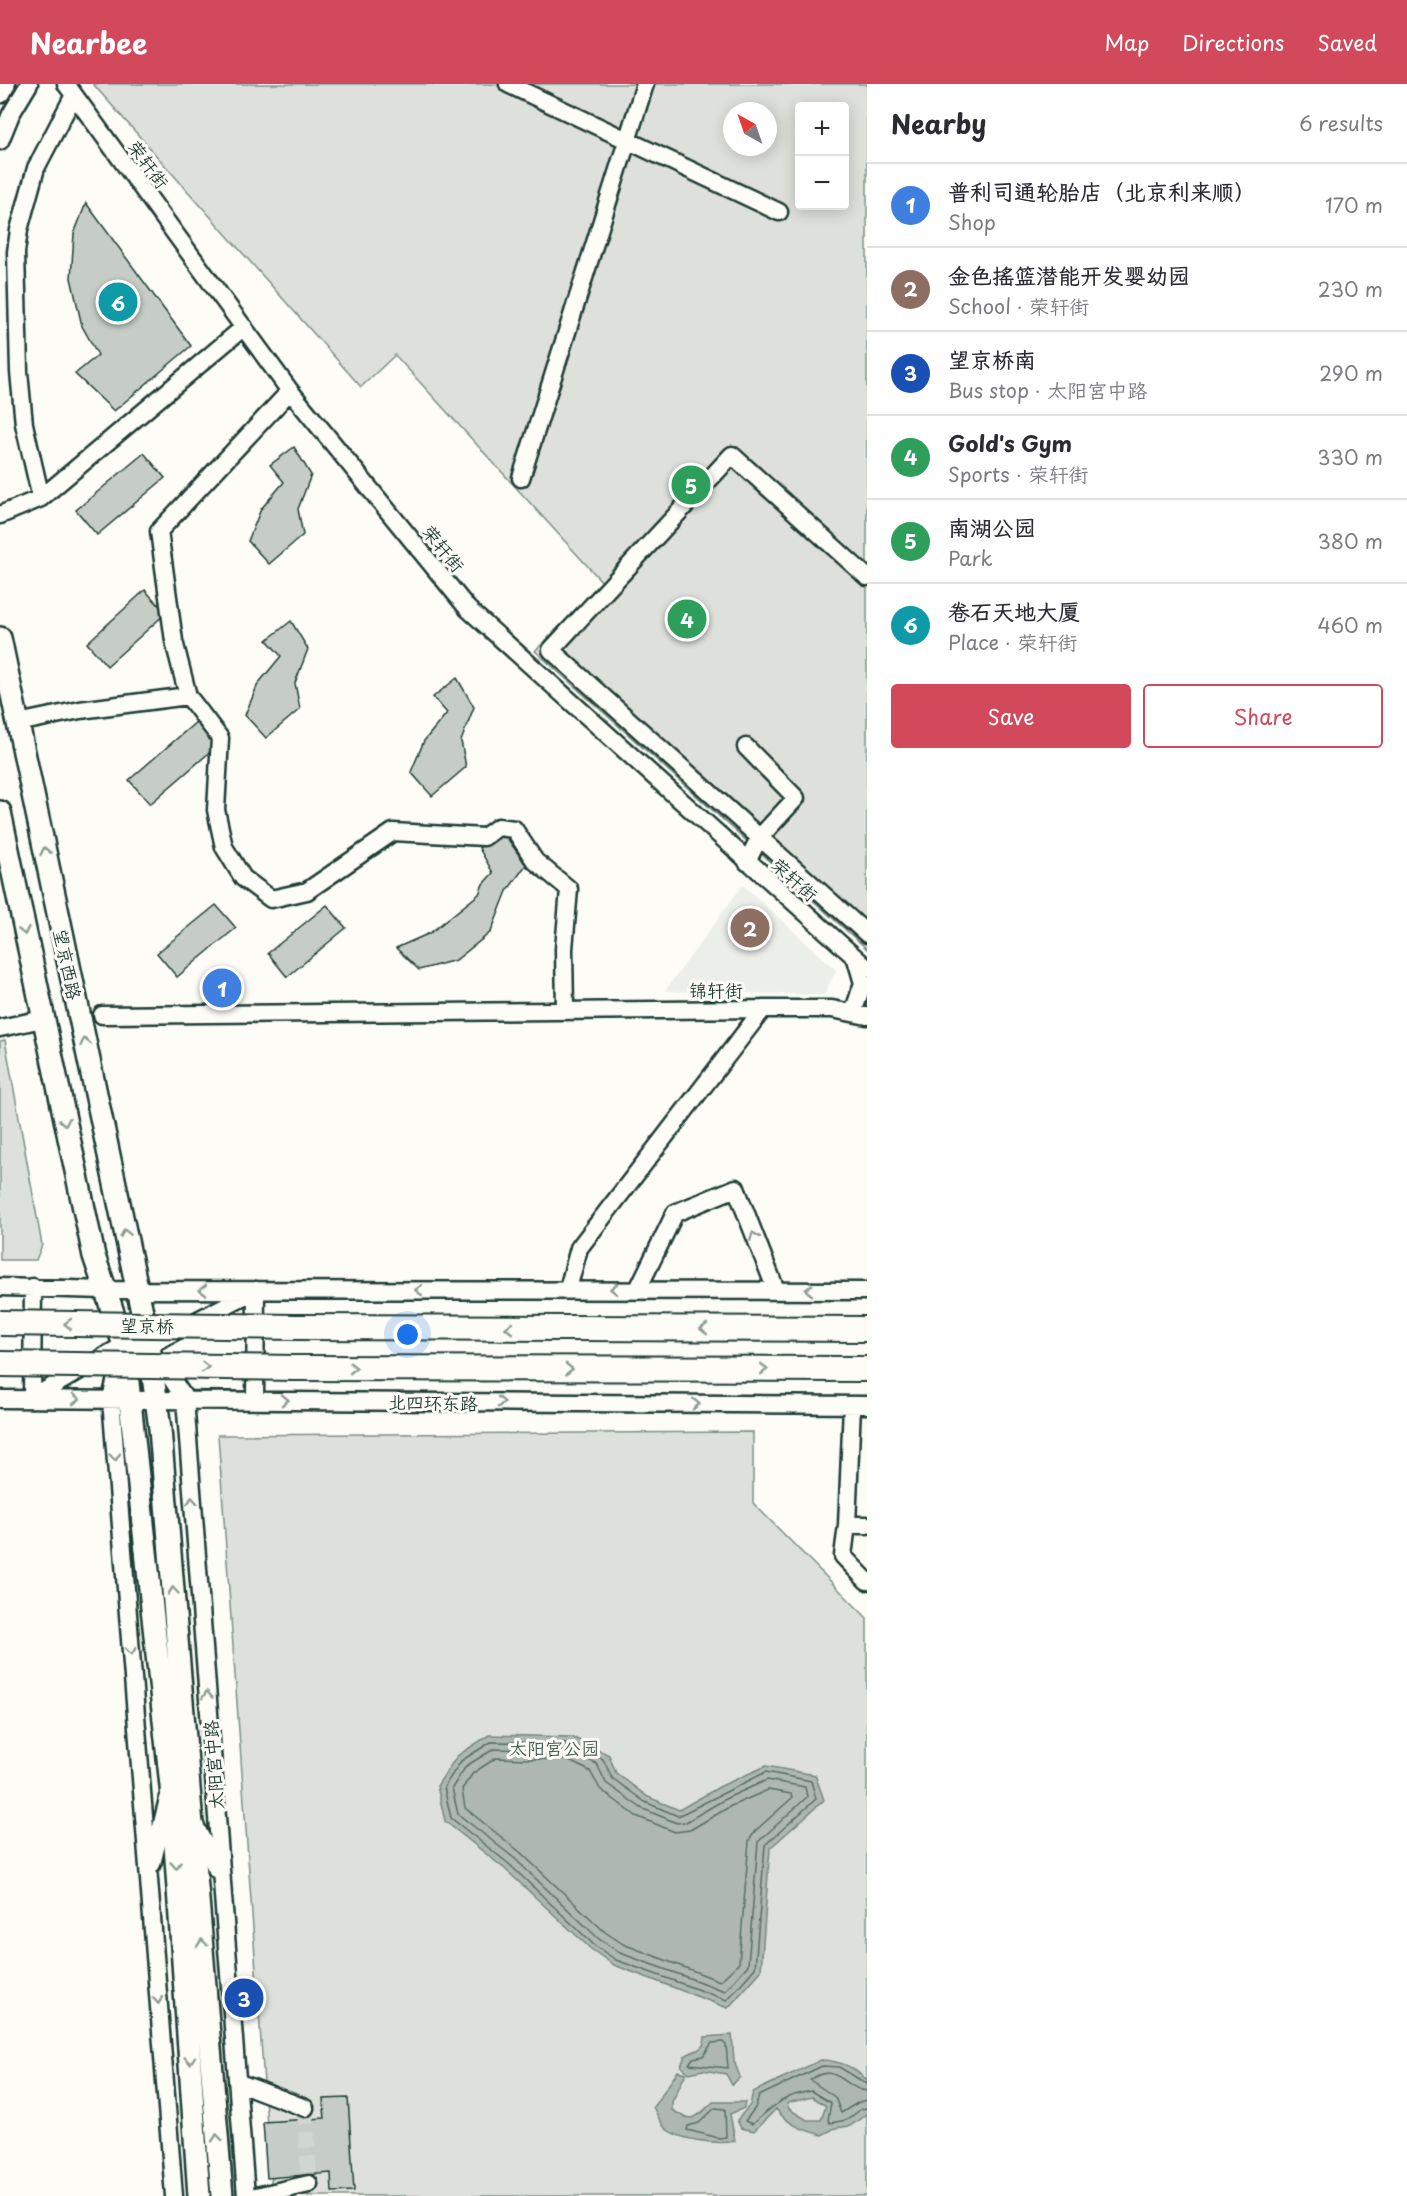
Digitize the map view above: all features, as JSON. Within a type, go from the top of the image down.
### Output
[{"type":"highway","name":"望京桥","points":[[0,1323],[295,1327],[867,1329]]},
{"type":"highway","name":"北四环东路","points":[[0,1364],[294,1368],[867,1369]]},
{"type":"main road","points":[[0,92],[4,84]]},
{"type":"main road","name":"望京西路","points":[[0,638],[149,1345]]},
{"type":"main road","name":"望京西路","points":[[0,812],[94,1256],[124,1345],[132,1398]]},
{"type":"main road","name":"太阳宫中路","points":[[149,1345],[157,1399],[222,2196]]},
{"type":"main road","points":[[132,1398],[171,1786],[199,2196]]},
{"type":"street","points":[[0,141],[11,114],[29,84]]},
{"type":"street","points":[[508,84],[779,212]]},
{"type":"street","points":[[520,478],[645,84]]},
{"type":"street","points":[[41,498],[24,424],[16,252],[19,230],[36,168],[70,89]]},
{"type":"street","name":"荣轩街","points":[[70,89],[290,391],[468,609],[861,963]]},
{"type":"street","points":[[0,515],[41,498],[244,327]]},
{"type":"street","points":[[290,391],[159,531],[174,641],[188,696],[220,738],[216,810],[224,847],[243,878],[271,899],[308,891],[393,832],[484,837],[498,827],[514,829],[535,861],[569,888],[564,949],[565,1009]]},
{"type":"street","points":[[867,577],[732,455],[551,650],[867,934]]},
{"type":"street","points":[[18,723],[80,710],[188,696]]},
{"type":"street","points":[[746,747],[796,798],[759,838],[747,861]]},
{"type":"street","points":[[860,1015],[863,983],[861,963]]},
{"type":"street","name":"锦轩街","points":[[102,1015],[565,1009],[832,1009],[860,1015]]},
{"type":"street","points":[[568,1289],[579,1248],[763,1009]]},
{"type":"street","points":[[0,1028],[43,1019]]},
{"type":"street","points":[[638,1289],[675,1213],[736,1188],[776,1290]]},
{"type":"street","points":[[0,1287],[105,1290],[867,1291]]},
{"type":"street","points":[[32,1399],[33,1287]]},
{"type":"street","points":[[32,1399],[124,1345],[149,1345],[256,1290]]},
{"type":"street","points":[[255,1400],[256,1290]]},
{"type":"street","points":[[124,1345],[111,1399],[174,2196]]},
{"type":"street","name":"太阳宫中路","points":[[149,1345],[184,1399],[246,2196]]},
{"type":"street","name":"北四环东路","points":[[0,1399],[132,1398],[860,1405]]},
{"type":"street","points":[[860,1405],[843,1556],[867,1581]]},
{"type":"street","points":[[848,1525],[867,1525]]},
{"type":"street","points":[[149,1879],[171,1786]]},
{"type":"street","points":[[191,1816],[222,1879]]},
{"type":"street","points":[[237,2082],[305,2108]]},
{"type":"street","points":[[256,2196],[309,2184]]},
{"type":"shaded area","points":[[743,885],[836,970],[824,995],[665,991]]},
{"type":"green space","points":[[93,84],[867,84],[867,949],[535,651],[603,583],[395,355],[361,387]]},
{"type":"green space","points":[[5,1040],[42,1245],[36,1260],[0,1260],[0,1041]]},
{"type":"green space","name":"太阳宫公园","points":[[753,1432],[753,1503],[867,1618],[867,2196],[272,2196],[218,1435]]},
{"type":"water","points":[[489,1735],[572,1737],[609,1755],[616,1773],[648,1797],[679,1810],[721,1786],[766,1766],[815,1775],[824,1800],[770,1848],[761,1971],[728,2008],[614,1965],[591,1949],[505,1869],[445,1821],[437,1786],[457,1756]]},
{"type":"water","points":[[732,2035],[734,2061],[740,2077],[732,2085],[726,2074],[703,2070],[689,2073],[681,2066],[685,2056],[701,2048],[705,2037]]},
{"type":"water","points":[[821,2060],[835,2062],[846,2065],[867,2080],[867,2114],[850,2126],[835,2128],[822,2135],[796,2126],[776,2109],[754,2131],[741,2128],[737,2120],[750,2105],[753,2092]],"holes":[[[812,2097],[826,2106],[821,2120],[807,2120],[789,2109],[787,2103]]]},
{"type":"water","points":[[678,2071],[686,2073],[672,2102],[672,2110],[685,2117],[698,2115],[713,2102],[745,2102],[744,2108],[730,2114],[735,2141],[698,2140],[679,2136],[665,2128],[653,2107]]},
{"type":"building","points":[[86,203],[191,346],[114,411],[75,374],[98,355],[82,326],[71,278],[74,234]]},
{"type":"building","points":[[294,447],[311,475],[298,509],[303,535],[269,564],[248,541],[261,509],[284,482],[270,465]]},
{"type":"building","points":[[144,453],[165,478],[97,535],[76,510]]},
{"type":"building","points":[[145,590],[166,613],[107,666],[87,643]]},
{"type":"building","points":[[291,621],[308,649],[295,683],[300,709],[266,738],[245,715],[258,684],[281,656],[267,640]]},
{"type":"building","points":[[457,678],[474,707],[461,741],[466,767],[432,796],[411,772],[424,741],[447,713],[433,697]]},
{"type":"building","points":[[196,722],[217,746],[150,804],[129,780]]},
{"type":"building","points":[[503,832],[526,865],[507,891],[491,932],[456,960],[419,970],[396,948],[430,933],[479,894],[483,884],[493,873],[479,848]]},
{"type":"building","points":[[216,905],[236,928],[177,977],[157,953]]},
{"type":"building","points":[[327,905],[346,928],[287,977],[268,953]]},
{"type":"building","points":[[348,2098],[354,2191],[332,2192],[331,2173],[267,2178],[263,2122],[325,2118],[323,2099]]},
{"type":"tunnel","points":[[305,2108],[309,2184]]},
{"type":"place","name":"卷石天地大厦","points":[[118,302]]},
{"type":"place","name":"南湖公园","points":[[691,485]]},
{"type":"place","name":"Gold's Gym","points":[[687,619]]},
{"type":"place","name":"金色摇篮潜能开发婴幼园","points":[[750,928]]},
{"type":"place","name":"普利司通轮胎店（北京利来顺）","points":[[222,988]]},
{"type":"place","name":"望京桥南","points":[[244,1998]]}]
